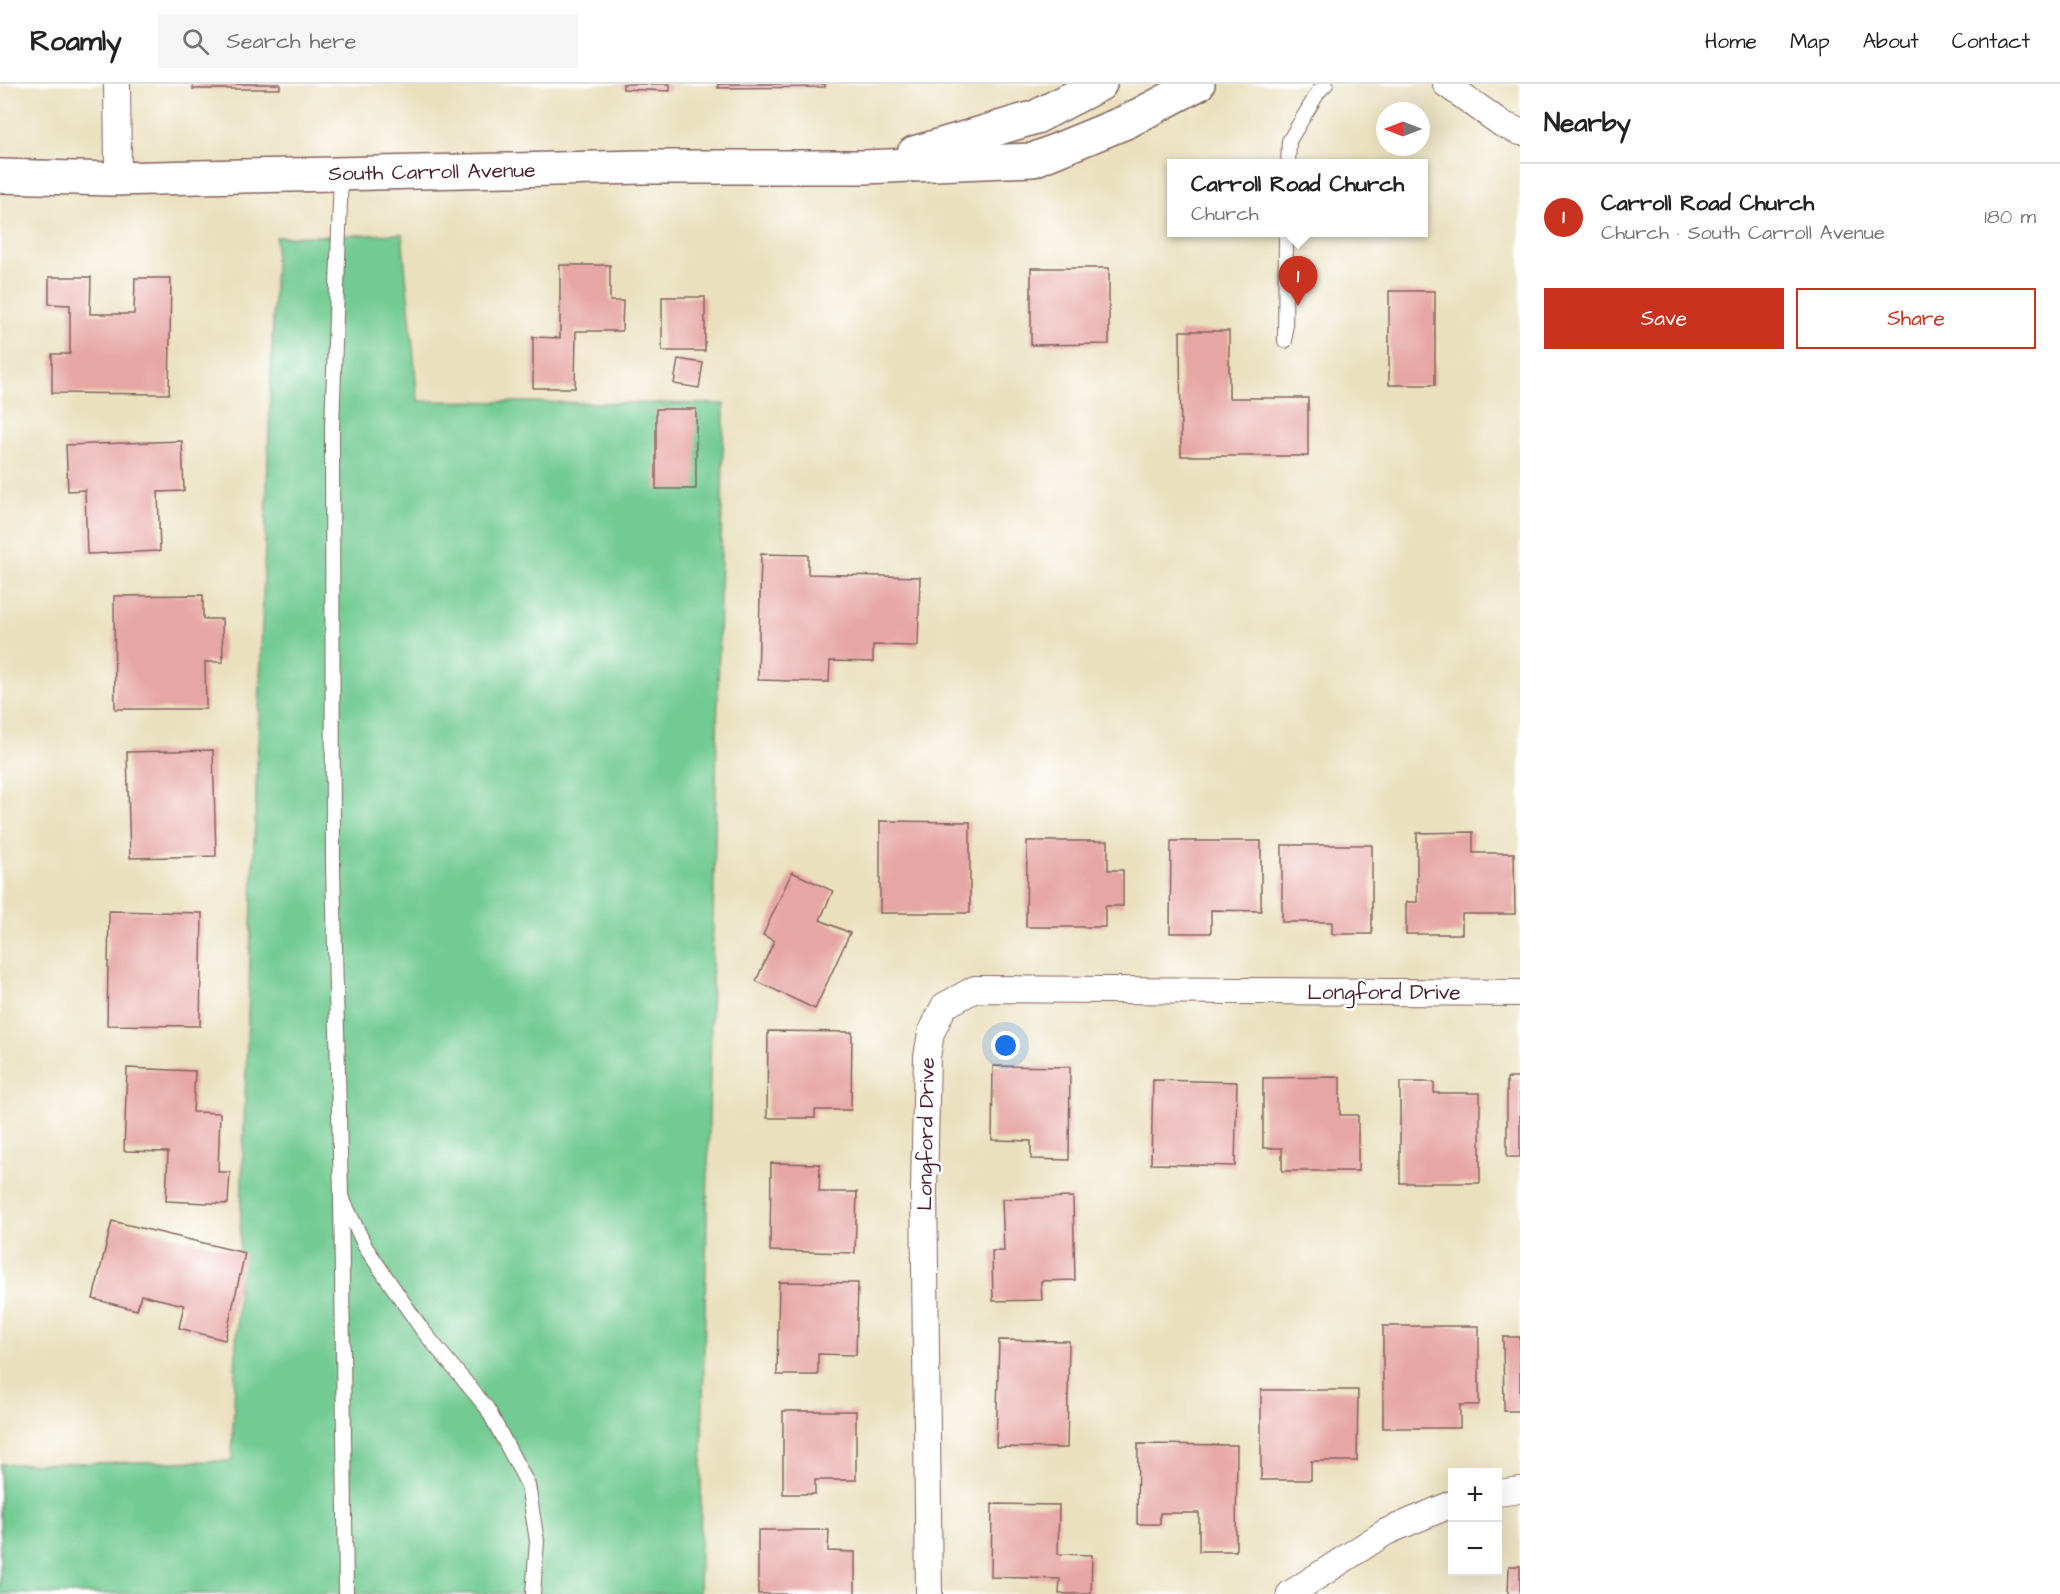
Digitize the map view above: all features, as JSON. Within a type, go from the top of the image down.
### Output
[{"type":"main road","name":"South Carroll Avenue","points":[[864,167],[1036,117],[1100,84]]},
{"type":"main road","name":"South Carroll Avenue","points":[[0,176],[113,179],[631,168],[864,167],[1033,160],[1128,121],[1198,84]]},
{"type":"street","points":[[113,179],[118,164],[117,84]]},
{"type":"street","points":[[1446,84],[1502,124],[1520,132]]},
{"type":"street","name":"Longford Drive","points":[[929,1594],[924,1188],[927,1057],[931,1033],[944,1006],[975,989],[1520,993]]},
{"type":"street","points":[[1502,1492],[1520,1490]]},
{"type":"street","points":[[1290,1594],[1386,1532],[1448,1506]]},
{"type":"lane","points":[[1288,159],[1289,141],[1319,91],[1326,84]]},
{"type":"lane","points":[[341,174],[332,428],[333,867],[341,1195],[346,1594]]},
{"type":"lane","points":[[1286,237],[1286,341]]},
{"type":"lane","points":[[341,1195],[366,1248],[423,1331],[487,1408],[528,1485],[537,1541],[533,1594]]},
{"type":"green space","points":[[402,234],[418,401],[724,404],[699,1594],[0,1594],[0,1464],[232,1461],[276,237]]},
{"type":"building","points":[[193,84],[280,84],[280,89],[193,89]]},
{"type":"building","points":[[623,84],[670,84],[670,91],[623,89]]},
{"type":"building","points":[[718,84],[825,84],[825,87],[718,88]]},
{"type":"building","points":[[560,265],[610,265],[610,301],[623,301],[622,331],[576,331],[575,388],[533,388],[533,337],[560,338]]},
{"type":"building","points":[[1031,268],[1109,268],[1109,344],[1031,345]]},
{"type":"building","points":[[49,277],[91,277],[90,314],[134,314],[135,278],[171,278],[169,394],[52,393],[52,354],[70,354],[70,305],[49,304]]},
{"type":"building","points":[[1389,291],[1435,291],[1435,385],[1389,385]]},
{"type":"building","points":[[662,297],[705,297],[705,351],[662,351]]},
{"type":"building","points":[[1180,331],[1229,331],[1229,398],[1308,398],[1308,456],[1181,456]]},
{"type":"building","points":[[678,359],[703,363],[699,388],[674,384]]},
{"type":"building","points":[[656,409],[696,409],[696,489],[656,489]]},
{"type":"building","points":[[182,441],[184,491],[158,492],[160,551],[87,554],[85,490],[68,491],[66,445]]},
{"type":"building","points":[[761,554],[808,555],[808,574],[920,577],[918,646],[873,645],[873,662],[830,661],[829,682],[758,680]]},
{"type":"building","points":[[203,595],[203,619],[222,619],[223,662],[205,662],[206,709],[115,709],[114,596]]},
{"type":"building","points":[[213,750],[216,856],[130,858],[127,752]]},
{"type":"building","points":[[880,821],[970,822],[970,913],[880,913]]},
{"type":"building","points":[[1473,832],[1473,853],[1514,853],[1515,914],[1462,914],[1462,934],[1406,934],[1406,902],[1417,902],[1417,833]]},
{"type":"building","points":[[1027,841],[1108,841],[1108,870],[1123,870],[1123,906],[1105,906],[1105,927],[1026,927]]},
{"type":"building","points":[[1171,841],[1261,841],[1261,911],[1211,910],[1211,933],[1170,933]]},
{"type":"building","points":[[1282,845],[1372,845],[1372,934],[1332,934],[1332,922],[1282,922]]},
{"type":"building","points":[[792,872],[833,891],[820,920],[850,933],[815,1009],[756,981],[774,941],[763,935]]},
{"type":"building","points":[[109,911],[202,913],[200,1026],[107,1025]]},
{"type":"building","points":[[768,1031],[852,1032],[851,1110],[815,1110],[815,1118],[767,1118]]},
{"type":"building","points":[[993,1066],[1070,1067],[1069,1160],[1031,1159],[1031,1141],[992,1140]]},
{"type":"building","points":[[127,1068],[195,1071],[193,1112],[220,1113],[218,1172],[230,1172],[228,1204],[166,1201],[168,1152],[124,1151]]},
{"type":"building","points":[[1340,1077],[1340,1115],[1358,1115],[1358,1171],[1282,1171],[1282,1148],[1263,1148],[1263,1078]]},
{"type":"building","points":[[1507,1078],[1520,1078],[1520,1157],[1507,1157]]},
{"type":"building","points":[[1153,1080],[1237,1082],[1235,1166],[1151,1164]]},
{"type":"building","points":[[1400,1082],[1434,1082],[1434,1093],[1480,1093],[1480,1183],[1400,1183]]},
{"type":"building","points":[[771,1163],[820,1164],[819,1192],[857,1192],[855,1253],[770,1251]]},
{"type":"building","points":[[1073,1197],[1075,1280],[1041,1281],[1042,1300],[993,1301],[992,1251],[1004,1251],[1002,1199]]},
{"type":"building","points":[[112,1221],[245,1253],[225,1340],[179,1328],[184,1305],[141,1295],[137,1310],[93,1299]]},
{"type":"building","points":[[779,1282],[858,1283],[856,1355],[818,1354],[818,1375],[777,1375]]},
{"type":"building","points":[[1383,1326],[1479,1326],[1479,1405],[1460,1405],[1460,1428],[1383,1428]]},
{"type":"building","points":[[1503,1337],[1520,1337],[1520,1411],[1504,1411]]},
{"type":"building","points":[[999,1340],[1069,1341],[1067,1448],[996,1447]]},
{"type":"building","points":[[1261,1390],[1358,1390],[1357,1461],[1311,1461],[1311,1480],[1261,1480]]},
{"type":"building","points":[[783,1411],[856,1411],[856,1480],[815,1480],[815,1494],[783,1494]]},
{"type":"building","points":[[1138,1444],[1237,1445],[1236,1551],[1199,1551],[1199,1513],[1160,1513],[1160,1524],[1137,1524]]},
{"type":"building","points":[[992,1504],[1059,1505],[1058,1554],[1092,1555],[1091,1594],[1059,1594],[1060,1579],[991,1577]]},
{"type":"building","points":[[758,1530],[829,1530],[828,1551],[855,1552],[855,1594],[758,1594]]},
{"type":"building","points":[[1509,1566],[1520,1566],[1520,1594],[1508,1594]]},
{"type":"place","name":"Carroll Road Church","points":[[1298,306]]}]
